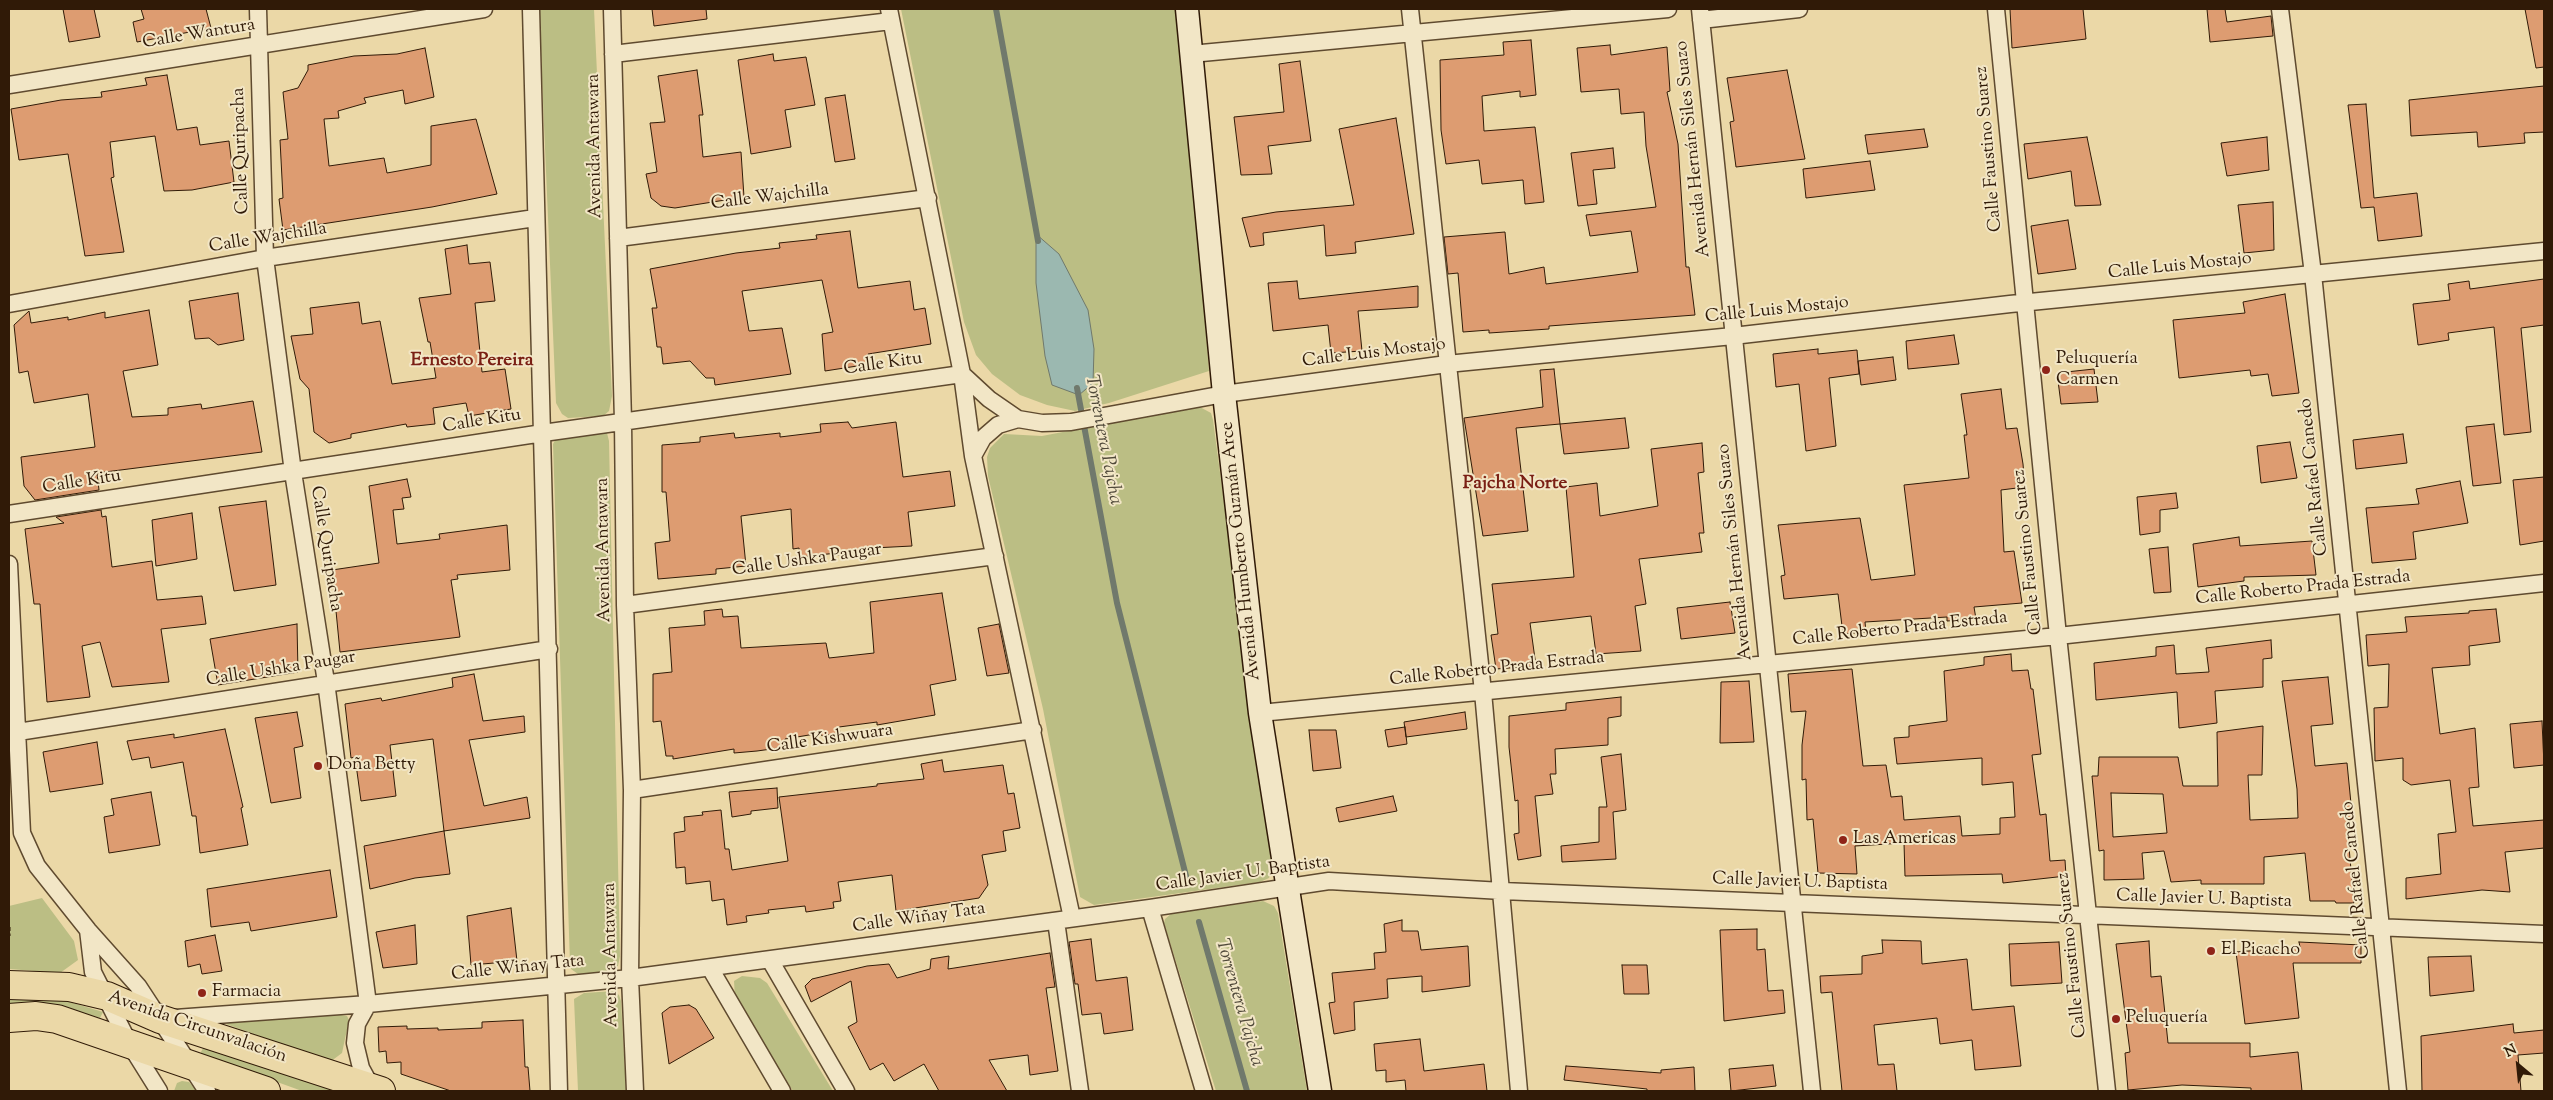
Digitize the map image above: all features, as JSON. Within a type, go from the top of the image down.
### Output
[{"type":"highway","name":"Avenida Circunvalación","points":[[9,986],[69,987],[107,996],[160,1019],[376,1090]]},
{"type":"highway","name":"Avenida Circunvalación","points":[[9,1018],[36,1016],[57,1019],[266,1091]]},
{"type":"main road","name":"Avenida Humberto Guzmán Arce","points":[[1186,9],[1224,394],[1260,713],[1320,1091]]},
{"type":"street","name":"Calle Quripacha","points":[[258,9],[265,258],[293,472],[326,682],[368,1004]]},
{"type":"street","name":"Calle Wantura","points":[[9,85],[484,9]]},
{"type":"street","points":[[531,9],[535,218],[544,433],[559,1091]]},
{"type":"street","name":"Avenida Antawara","points":[[612,9],[623,422],[625,605],[632,790],[630,978],[636,1091]]},
{"type":"street","points":[[1410,9],[1483,692],[1520,1091]]},
{"type":"street","points":[[1191,54],[1668,9]]},
{"type":"street","points":[[1700,14],[1800,9]]},
{"type":"street","name":"Calle Faustino Suarez","points":[[1996,9],[2058,636],[2107,1091]]},
{"type":"street","name":"Calle Rafael Canedo","points":[[2280,9],[2313,274],[2398,1091]]},
{"type":"street","name":"Avenida Hernán Siles Suazo","points":[[1700,14],[1812,1091]]},
{"type":"street","points":[[613,54],[890,15],[962,374],[973,456],[1033,730],[1064,920],[1080,1091]]},
{"type":"street","name":"Calle Wajchilla","points":[[618,238],[928,198]]},
{"type":"street","name":"Calle Wajchilla","points":[[9,304],[265,258],[535,218]]},
{"type":"street","name":"Calle Luis Mostajo","points":[[962,374],[989,399],[1018,418],[1042,423],[1071,422],[1224,394],[1448,364],[1733,336],[2024,303],[2544,251]]},
{"type":"street","name":"Calle Kitu","points":[[9,514],[544,433],[962,374]]},
{"type":"street","points":[[973,456],[983,438],[998,425],[1018,418]]},
{"type":"street","name":"Calle Ushka Paugar","points":[[625,605],[995,556]]},
{"type":"street","points":[[9,564],[11,632],[18,732],[14,794],[22,834],[37,866],[88,930],[138,986],[207,1091]]},
{"type":"street","name":"Calle Roberto Prada Estrada","points":[[1260,713],[2058,636],[2544,583]]},
{"type":"street","name":"Calle Ushka Paugar","points":[[18,732],[326,682],[549,649]]},
{"type":"street","name":"Calle Kishwuara","points":[[632,790],[1033,730]]},
{"type":"street","name":"Calle Javier U. Baptista","points":[[1064,920],[1329,881],[1502,891],[2544,934]]},
{"type":"street","points":[[1150,908],[1200,1090]]},
{"type":"street","name":"Calle Wiñay Tata","points":[[160,1019],[368,1004],[558,986],[710,968],[1064,920]]},
{"type":"street","points":[[88,930],[93,972],[107,996],[128,1043],[159,1091]]},
{"type":"street","points":[[770,960],[846,1091]]},
{"type":"street","points":[[710,968],[782,1091]]},
{"type":"street","points":[[368,1004],[357,1024],[355,1042],[361,1068],[376,1090]]},
{"type":"path","points":[[9,927],[9,936]]},
{"type":"green space","points":[[539,9],[594,9],[612,396],[609,411],[603,416],[568,418],[562,414],[556,403]]},
{"type":"green space","points":[[901,9],[1179,9],[1209,371],[1109,403],[1075,411],[1047,405],[1020,395],[992,374],[976,355],[964,322]]},
{"type":"green space","points":[[1198,406],[1211,413],[1213,420],[1273,869],[1269,878],[1260,882],[1094,905],[1080,897],[1043,709],[988,476],[987,457],[990,448],[1004,434],[1042,436]]},
{"type":"green space","points":[[604,431],[607,433],[609,441],[620,956],[618,966],[609,972],[578,974],[571,969],[570,964],[553,444],[557,437]]},
{"type":"green space","points":[[42,898],[74,941],[78,960],[60,973],[9,969],[9,906]]},
{"type":"green space","points":[[1263,901],[1274,906],[1278,913],[1307,1091],[1216,1091],[1164,923],[1165,919],[1172,913]]},
{"type":"green space","points":[[742,976],[760,978],[767,983],[833,1091],[793,1091],[735,997],[734,981]]},
{"type":"green space","points":[[614,991],[619,995],[621,1001],[626,1091],[578,1091],[574,999],[584,993]]},
{"type":"green space","points":[[41,998],[63,1000],[103,1012],[100,1018],[60,1006],[9,1006],[9,999]]},
{"type":"green space","points":[[347,1016],[349,1020],[342,1053],[330,1062],[226,1024],[228,1021]]},
{"type":"green space","points":[[204,1046],[334,1091],[302,1091],[200,1054]]},
{"type":"green space","points":[[182,1081],[189,1082],[197,1091],[174,1091],[177,1083]]},
{"type":"water","points":[[1036,234],[1059,254],[1088,310],[1094,349],[1093,383],[1079,395],[1052,385],[1045,356],[1036,283]]},
{"type":"building","points":[[63,9],[94,9],[100,37],[69,42]]},
{"type":"building","points":[[141,9],[206,9],[211,28],[137,42],[133,22],[144,19]]},
{"type":"building","points":[[652,9],[706,9],[707,19],[654,26]]},
{"type":"building","points":[[2010,9],[2083,9],[2086,39],[2012,48]]},
{"type":"building","points":[[2207,9],[2225,9],[2227,22],[2271,16],[2273,36],[2210,42]]},
{"type":"building","points":[[2525,9],[2544,9],[2544,67],[2536,68]]},
{"type":"building","points":[[1531,40],[1536,95],[1520,97],[1520,91],[1482,96],[1484,131],[1535,127],[1544,202],[1525,204],[1523,180],[1482,184],[1479,160],[1446,164],[1441,130],[1440,60],[1504,55],[1503,42]]},
{"type":"building","points":[[1610,45],[1611,55],[1667,47],[1670,91],[1667,92],[1678,144],[1686,267],[1689,267],[1695,315],[1549,326],[1549,329],[1489,333],[1489,330],[1463,332],[1458,273],[1448,274],[1444,237],[1505,232],[1509,274],[1544,267],[1546,284],[1638,272],[1631,231],[1590,236],[1586,215],[1656,207],[1646,146],[1644,112],[1621,114],[1619,89],[1581,92],[1577,48]]},
{"type":"building","points":[[425,48],[434,97],[405,104],[403,90],[364,98],[366,103],[338,111],[339,118],[324,119],[329,166],[384,158],[387,173],[431,165],[431,126],[476,119],[497,194],[432,207],[283,230],[279,199],[283,198],[280,140],[288,139],[283,92],[298,88],[308,70],[308,65],[354,56],[397,54]]},
{"type":"building","points":[[773,54],[774,61],[806,57],[815,105],[785,110],[791,147],[751,154],[738,60]]},
{"type":"building","points":[[1300,61],[1311,141],[1268,146],[1272,174],[1241,175],[1234,117],[1284,112],[1279,64]]},
{"type":"building","points":[[697,70],[703,115],[699,115],[703,157],[741,152],[744,197],[675,208],[661,206],[651,198],[646,174],[657,172],[650,123],[665,122],[658,76]]},
{"type":"building","points":[[1787,70],[1805,159],[1736,167],[1730,122],[1734,121],[1727,78]]},
{"type":"building","points":[[167,75],[177,130],[197,127],[200,145],[229,141],[234,182],[192,190],[164,191],[155,136],[110,142],[114,177],[111,178],[124,252],[85,256],[68,154],[19,160],[11,109],[61,100],[102,97],[101,92],[147,85],[145,78]]},
{"type":"building","points":[[2544,86],[2544,132],[2524,133],[2525,143],[2478,147],[2477,132],[2411,136],[2409,100]]},
{"type":"building","points":[[845,95],[855,159],[835,162],[825,98]]},
{"type":"building","points":[[2366,104],[2374,198],[2417,193],[2422,236],[2378,241],[2374,207],[2361,208],[2348,105]]},
{"type":"building","points":[[1396,118],[1414,234],[1355,242],[1356,253],[1326,256],[1324,225],[1263,233],[1264,245],[1250,247],[1242,218],[1276,212],[1354,205],[1339,129]]},
{"type":"building","points":[[1924,129],[1928,147],[1868,154],[1865,135]]},
{"type":"building","points":[[2087,137],[2101,205],[2075,206],[2071,171],[2028,179],[2024,144]]},
{"type":"building","points":[[2267,137],[2269,170],[2227,176],[2221,143]]},
{"type":"building","points":[[1613,148],[1615,168],[1593,170],[1597,204],[1578,206],[1571,153]]},
{"type":"building","points":[[1870,161],[1875,190],[1806,198],[1803,169]]},
{"type":"building","points":[[2273,202],[2274,250],[2244,253],[2238,205]]},
{"type":"building","points":[[2068,220],[2076,269],[2038,274],[2031,226]]},
{"type":"building","points":[[850,231],[858,288],[910,281],[914,310],[925,308],[931,344],[868,354],[870,364],[825,371],[822,334],[833,332],[822,280],[742,291],[749,331],[782,328],[791,374],[715,385],[714,378],[706,378],[690,361],[663,364],[661,347],[657,347],[652,308],[657,308],[650,269],[736,253],[780,248],[779,243],[817,239],[816,235]]},
{"type":"building","points":[[467,245],[469,264],[490,262],[495,301],[475,303],[482,372],[505,369],[511,409],[469,416],[466,403],[433,408],[435,424],[407,427],[406,424],[351,434],[351,438],[329,443],[314,432],[309,389],[300,379],[291,336],[313,334],[310,308],[359,302],[362,324],[380,321],[392,384],[436,378],[430,342],[428,342],[419,298],[451,294],[445,249]]},
{"type":"building","points":[[2544,279],[2544,325],[2521,328],[2531,432],[2504,435],[2494,327],[2448,333],[2449,340],[2418,345],[2413,304],[2450,300],[2448,284],[2469,281],[2470,289]]},
{"type":"building","points":[[1297,281],[1299,299],[1418,286],[1418,307],[1358,311],[1362,351],[1331,353],[1328,325],[1273,331],[1268,283]]},
{"type":"building","points":[[238,293],[244,340],[218,345],[209,338],[195,339],[189,301]]},
{"type":"building","points":[[2285,294],[2299,393],[2272,396],[2268,374],[2251,376],[2250,370],[2179,378],[2173,320],[2245,313],[2243,302]]},
{"type":"building","points":[[149,310],[158,365],[123,371],[132,417],[168,415],[168,408],[201,404],[202,409],[253,401],[262,452],[97,473],[99,490],[35,500],[24,486],[21,457],[95,447],[88,394],[34,403],[28,371],[19,373],[14,325],[29,311],[31,323],[68,317],[68,320],[105,312],[105,318]]},
{"type":"building","points":[[1954,335],[1959,364],[1908,369],[1906,341]]},
{"type":"building","points":[[1818,349],[1818,354],[1857,350],[1859,374],[1829,378],[1836,446],[1806,451],[1799,384],[1776,387],[1773,354]]},
{"type":"building","points":[[1893,357],[1896,380],[1861,385],[1858,361]]},
{"type":"building","points":[[1554,369],[1560,424],[1516,428],[1528,531],[1483,536],[1464,418],[1543,407],[1540,370]]},
{"type":"building","points":[[2094,369],[2098,402],[2061,404],[2057,373]]},
{"type":"building","points":[[2001,389],[2006,429],[2017,428],[2023,464],[2025,487],[2001,490],[2004,552],[2014,551],[2022,603],[1974,607],[1976,619],[1947,621],[1947,617],[1865,622],[1866,632],[1843,634],[1838,594],[1784,599],[1781,576],[1785,575],[1778,525],[1860,518],[1871,580],[1915,575],[1904,485],[1969,478],[1964,435],[1967,435],[1961,394]]},
{"type":"building","points":[[1625,418],[1629,448],[1564,454],[1560,424]]},
{"type":"building","points":[[848,422],[852,428],[896,422],[903,477],[950,471],[955,506],[908,512],[912,546],[873,548],[873,550],[837,555],[837,553],[800,557],[799,548],[793,549],[791,509],[741,516],[746,566],[716,569],[716,574],[658,579],[655,543],[670,541],[666,492],[662,492],[662,445],[700,442],[700,437],[734,433],[735,438],[780,433],[780,437],[821,432],[820,424]]},
{"type":"building","points":[[2494,424],[2501,483],[2473,486],[2466,427]]},
{"type":"building","points":[[2403,434],[2407,463],[2356,469],[2353,440]]},
{"type":"building","points":[[2290,442],[2297,478],[2261,483],[2257,446]]},
{"type":"building","points":[[1702,443],[1704,472],[1698,473],[1704,533],[1699,533],[1702,552],[1639,559],[1646,604],[1635,606],[1641,651],[1596,654],[1591,616],[1530,623],[1536,666],[1496,669],[1491,635],[1498,634],[1492,584],[1574,577],[1566,487],[1597,483],[1600,516],[1658,506],[1651,449]]},
{"type":"building","points":[[2544,477],[2544,541],[2520,545],[2513,480]]},
{"type":"building","points":[[407,479],[411,497],[402,498],[404,509],[393,510],[397,544],[440,539],[439,534],[507,525],[510,570],[457,575],[458,579],[451,580],[460,637],[340,652],[332,570],[379,563],[369,486]]},
{"type":"building","points":[[2460,481],[2468,523],[2413,532],[2416,559],[2372,563],[2366,508],[2419,504],[2416,489]]},
{"type":"building","points":[[2176,493],[2178,508],[2160,510],[2160,532],[2140,535],[2137,497]]},
{"type":"building","points":[[266,501],[276,585],[234,591],[219,507]]},
{"type":"building","points":[[101,510],[102,517],[106,516],[112,567],[152,561],[157,600],[202,596],[206,624],[161,629],[169,682],[112,687],[100,642],[82,646],[90,697],[47,702],[40,604],[34,604],[25,529],[64,523],[56,517]]},
{"type":"building","points":[[192,513],[197,559],[156,566],[152,520]]},
{"type":"building","points":[[2239,537],[2240,546],[2312,541],[2316,575],[2244,577],[2244,581],[2198,587],[2193,544]]},
{"type":"building","points":[[2168,547],[2171,592],[2154,593],[2149,549]]},
{"type":"building","points":[[942,593],[956,680],[930,685],[935,715],[877,725],[877,722],[839,727],[840,733],[822,736],[821,733],[785,739],[786,747],[734,753],[734,749],[673,759],[673,756],[666,756],[661,721],[653,722],[653,674],[672,672],[669,628],[705,625],[704,611],[722,609],[723,617],[738,616],[741,648],[826,643],[829,658],[874,653],[870,602]]},
{"type":"building","points":[[1730,602],[1735,633],[1681,639],[1677,608]]},
{"type":"building","points":[[2496,609],[2500,642],[2469,646],[2470,665],[2432,668],[2440,734],[2475,728],[2479,787],[2469,788],[2473,826],[2544,820],[2544,848],[2505,852],[2510,892],[2482,890],[2406,899],[2406,878],[2441,874],[2438,834],[2456,832],[2450,780],[2411,785],[2403,780],[2403,758],[2375,761],[2374,708],[2388,707],[2389,664],[2368,666],[2366,635],[2407,632],[2405,617],[2469,613],[2469,611]]},
{"type":"building","points":[[297,624],[298,672],[218,685],[210,639]]},
{"type":"building","points":[[999,624],[1009,673],[987,676],[978,628]]},
{"type":"building","points":[[2271,640],[2272,658],[2263,659],[2263,687],[2215,691],[2217,723],[2179,728],[2177,692],[2096,700],[2094,663],[2156,656],[2156,647],[2174,645],[2176,674],[2209,672],[2206,648]]},
{"type":"building","points":[[2011,654],[2012,671],[2028,670],[2031,689],[2033,689],[2041,754],[2032,755],[2040,815],[2046,814],[2050,861],[2065,860],[2066,876],[2003,883],[2002,874],[1905,876],[1904,843],[1855,846],[1857,874],[1818,873],[1813,819],[1807,820],[1806,779],[1802,780],[1802,745],[1806,711],[1791,712],[1788,674],[1852,669],[1863,766],[1886,765],[1891,797],[1902,796],[1904,820],[1960,816],[1962,836],[2000,834],[2000,818],[2015,817],[2013,782],[1982,785],[1982,758],[1897,764],[1894,738],[1909,737],[1909,726],[1947,721],[1944,671],[1984,665],[1984,657]]},
{"type":"building","points":[[474,674],[483,721],[524,716],[525,732],[469,740],[484,806],[527,797],[530,818],[444,831],[433,739],[390,745],[396,796],[361,801],[355,757],[351,758],[345,704],[381,698],[382,701],[453,687],[452,678]]},
{"type":"building","points":[[2328,677],[2333,724],[2311,726],[2315,766],[2347,763],[2353,824],[2347,825],[2354,903],[2310,901],[2305,853],[2264,857],[2264,884],[2201,884],[2201,880],[2171,882],[2164,851],[2142,853],[2144,879],[2104,880],[2104,850],[2099,851],[2092,776],[2098,776],[2099,757],[2178,757],[2183,786],[2218,786],[2217,732],[2263,726],[2262,775],[2248,775],[2250,820],[2298,818],[2297,789],[2282,681]],"holes":[[[2111,793],[2163,794],[2167,833],[2113,837]]]},
{"type":"building","points":[[1749,681],[1754,742],[1720,743],[1721,682]]},
{"type":"building","points":[[1621,697],[1621,716],[1608,718],[1608,745],[1555,749],[1556,774],[1550,774],[1553,794],[1535,796],[1541,856],[1518,860],[1514,834],[1519,833],[1518,800],[1515,801],[1509,747],[1509,716],[1566,710],[1566,703]]},
{"type":"building","points":[[297,712],[303,746],[294,748],[301,798],[271,803],[255,718]]},
{"type":"building","points":[[1465,712],[1467,729],[1406,737],[1404,722]]},
{"type":"building","points":[[2542,721],[2544,765],[2514,768],[2510,724]]},
{"type":"building","points":[[1405,727],[1407,744],[1388,747],[1385,730]]},
{"type":"building","points":[[225,729],[243,807],[241,808],[248,845],[200,853],[196,816],[192,816],[183,762],[151,768],[149,757],[132,760],[127,741],[174,734],[174,738]]},
{"type":"building","points":[[1309,730],[1336,730],[1341,768],[1313,771]]},
{"type":"building","points":[[97,742],[103,784],[50,792],[43,752]]},
{"type":"building","points":[[1621,754],[1626,810],[1613,812],[1616,859],[1562,862],[1561,846],[1599,842],[1599,807],[1607,807],[1601,757]]},
{"type":"building","points":[[942,760],[944,772],[1003,765],[1008,794],[1014,793],[1020,828],[1003,831],[1006,851],[982,855],[988,885],[979,898],[896,911],[892,875],[838,882],[841,901],[833,902],[834,908],[806,912],[805,906],[768,910],[769,913],[746,916],[747,922],[727,925],[724,899],[712,901],[710,881],[686,884],[685,867],[676,868],[674,833],[685,831],[684,817],[703,815],[702,812],[721,810],[725,849],[729,849],[732,870],[788,861],[779,797],[924,779],[921,764]]},
{"type":"building","points":[[777,788],[778,808],[751,811],[751,814],[732,817],[729,792]]},
{"type":"building","points":[[151,792],[160,845],[109,853],[104,817],[114,815],[111,799]]},
{"type":"building","points":[[1393,796],[1397,811],[1339,822],[1336,808]]},
{"type":"building","points":[[444,831],[450,874],[415,878],[370,889],[364,846]]},
{"type":"building","points":[[330,870],[337,917],[251,931],[249,922],[211,927],[207,889]]},
{"type":"building","points":[[511,908],[517,961],[471,965],[467,916]]},
{"type":"building","points":[[1402,920],[1402,931],[1418,931],[1421,950],[1468,946],[1470,986],[1422,992],[1422,976],[1387,979],[1388,998],[1354,1002],[1355,1030],[1334,1034],[1329,1003],[1335,1002],[1332,973],[1375,969],[1374,953],[1386,952],[1384,924]]},
{"type":"building","points":[[415,925],[417,964],[383,968],[376,932]]},
{"type":"building","points":[[1757,929],[1757,950],[1765,949],[1768,991],[1783,990],[1785,1013],[1724,1021],[1720,930]]},
{"type":"building","points":[[215,935],[222,971],[202,974],[200,964],[188,967],[185,941]]},
{"type":"building","points":[[1091,939],[1096,981],[1127,977],[1133,1030],[1104,1034],[1101,1013],[1082,1015],[1069,942]]},
{"type":"building","points":[[1882,940],[1921,941],[1922,964],[1967,959],[1972,1010],[2014,1006],[2021,1066],[1975,1070],[1972,1040],[1940,1044],[1937,1018],[1874,1025],[1878,1065],[1894,1064],[1897,1091],[1842,1091],[1832,992],[1821,993],[1820,976],[1862,974],[1862,956],[1883,953]]},
{"type":"building","points":[[2149,941],[2151,977],[2161,976],[2168,1043],[2250,1043],[2250,1057],[2298,1052],[2302,1091],[2251,1091],[2251,1088],[2182,1085],[2128,1090],[2125,1053],[2130,1052],[2116,944]]},
{"type":"building","points":[[2059,942],[2062,983],[2011,986],[2009,944]]},
{"type":"building","points":[[2299,942],[2361,945],[2361,963],[2293,963],[2299,1018],[2245,1024],[2236,952],[2300,947]]},
{"type":"building","points":[[1050,953],[1055,987],[1046,988],[1058,1071],[1030,1075],[1028,1055],[989,1060],[1007,1091],[939,1091],[924,1064],[894,1081],[883,1063],[870,1070],[848,1027],[857,1022],[851,981],[811,1002],[805,986],[812,979],[867,966],[889,964],[897,978],[930,969],[931,959],[949,956],[948,969]]},
{"type":"building","points":[[2471,956],[2474,991],[2430,996],[2428,957]]},
{"type":"building","points":[[1622,965],[1647,965],[1649,994],[1624,994]]},
{"type":"building","points":[[689,1005],[696,1009],[714,1038],[669,1064],[662,1013],[670,1007]]},
{"type":"building","points":[[523,1020],[525,1067],[528,1067],[530,1091],[451,1091],[401,1074],[401,1062],[387,1063],[386,1051],[379,1052],[378,1027],[407,1026],[407,1029],[438,1028],[438,1030],[482,1028],[482,1022]]},
{"type":"building","points":[[2513,1024],[2514,1033],[2544,1030],[2544,1053],[2518,1055],[2521,1091],[2422,1091],[2421,1036]]},
{"type":"building","points":[[1420,1039],[1424,1071],[1484,1064],[1487,1091],[1406,1091],[1405,1080],[1386,1082],[1386,1070],[1376,1071],[1374,1044]]},
{"type":"building","points":[[1773,1065],[1776,1086],[1731,1091],[1729,1069]]},
{"type":"building","points":[[1566,1066],[1661,1073],[1661,1070],[1694,1067],[1695,1091],[1647,1091],[1647,1089],[1564,1080]]},
{"type":"waterway","name":"Torrentera Pajcha","points":[[996,9],[1038,241]]},
{"type":"waterway","name":"Torrentera Pajcha","points":[[1077,388],[1117,603],[1186,876]]},
{"type":"waterway","name":"Torrentera Pajcha","points":[[1199,922],[1247,1091]]},
{"type":"place","name":"Peluquería Carmen","points":[[2046,370]]},
{"type":"place","name":"Doña Betty","points":[[318,766]]},
{"type":"place","name":"Las Americas","points":[[1843,840]]},
{"type":"place","name":"El Picacho","points":[[2211,951]]},
{"type":"place","name":"Farmacia","points":[[202,993]]},
{"type":"place","name":"Peluquería","points":[[2116,1019]]},
{"type":"district","name":"Ernesto Pereira","points":[[472,362]]},
{"type":"district","name":"Pajcha Norte","points":[[1515,485]]}]
